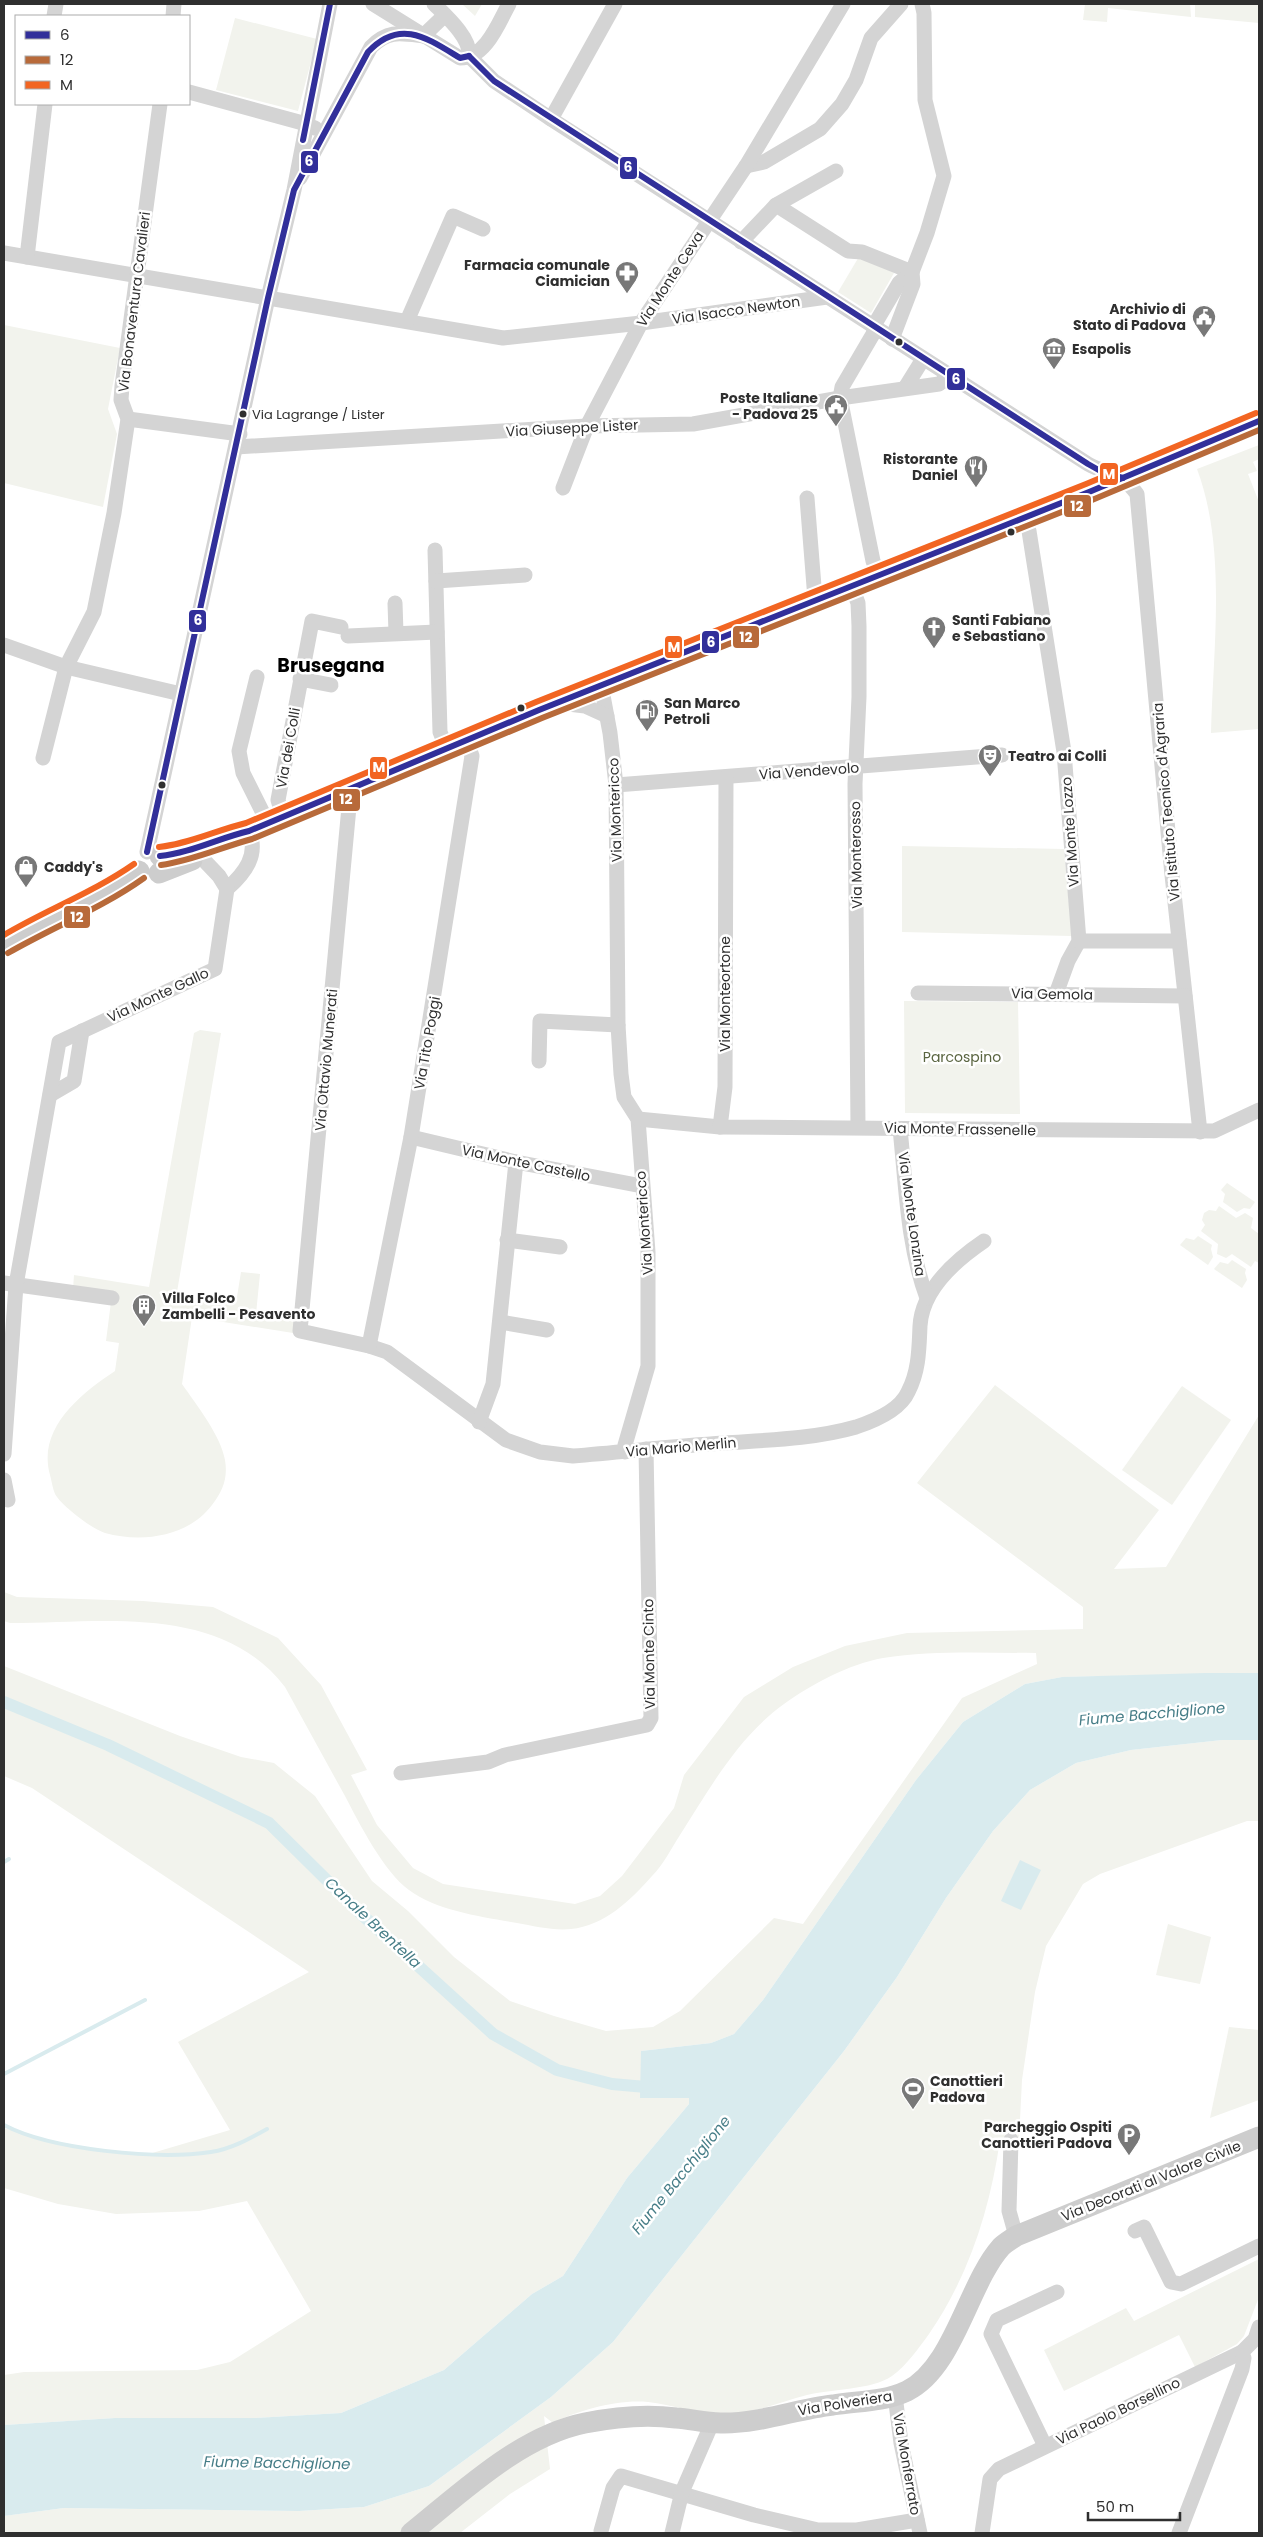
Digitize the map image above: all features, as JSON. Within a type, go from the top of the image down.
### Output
[{"type":"main road","points":[[151,863],[200,856],[225,846],[262,826],[466,740],[815,599],[1024,518],[1256,423]]},
{"type":"main road","points":[[4,945],[44,922],[118,886],[151,863],[221,838],[262,826]]},
{"type":"main road","name":"Via Decorati al Valore Civile","points":[[1043,2224],[1259,2137]]},
{"type":"main road","name":"Via Polveriera","points":[[411,2533],[479,2478],[528,2446],[584,2423],[642,2416],[712,2423],[734,2423],[895,2395],[908,2391],[919,2383],[932,2368],[957,2328],[990,2264],[1002,2247],[1016,2236],[1043,2224]]},
{"type":"street","points":[[151,863],[181,694],[268,298],[294,190],[330,4]]},
{"type":"street","points":[[373,4],[460,58],[469,56],[486,44],[509,4]]},
{"type":"street","points":[[434,4],[464,38],[470,47],[469,56]]},
{"type":"street","points":[[551,119],[615,4]]},
{"type":"street","name":"Via Monte Ceva","points":[[564,488],[586,426],[641,323],[746,166],[843,4]]},
{"type":"street","points":[[746,166],[764,162],[820,128],[842,104],[856,80],[871,38],[898,6],[923,8],[925,100],[944,176],[927,233],[912,272],[900,284],[874,328],[842,387],[840,398],[878,574]]},
{"type":"street","points":[[294,190],[368,52],[381,38],[393,33],[422,36],[444,16]]},
{"type":"street","points":[[469,56],[494,81],[708,221],[1088,464],[1104,473],[1123,478]]},
{"type":"street","points":[[190,92],[306,124],[324,133]]},
{"type":"street","points":[[27,257],[45,105]]},
{"type":"street","name":"Via Bonaventura Cavalieri","points":[[43,758],[66,667],[94,612],[114,513],[128,419],[121,400],[122,386],[160,105]]},
{"type":"street","points":[[742,242],[776,205],[836,171]]},
{"type":"street","points":[[776,205],[848,251],[862,252],[912,272]]},
{"type":"street","points":[[407,321],[453,216],[483,229]]},
{"type":"street","name":"Via Isacco Newton","points":[[4,253],[503,338],[641,323],[827,297]]},
{"type":"street","points":[[892,339],[913,284],[912,272]]},
{"type":"street","points":[[905,388],[923,359]]},
{"type":"street","name":"Via Giuseppe Lister","points":[[128,419],[238,441],[586,426],[693,424],[840,398],[939,384],[950,376]]},
{"type":"street","name":"Via Istituto Tecnico d'Agraria","points":[[1123,478],[1136,494],[1138,505],[1179,941],[1200,1132]]},
{"type":"street","points":[[807,498],[815,599]]},
{"type":"street","name":"Via Monte Lozzo","points":[[1024,518],[1029,531],[1064,752],[1078,941]]},
{"type":"street","points":[[435,550],[440,732],[447,748]]},
{"type":"street","points":[[436,581],[525,574]]},
{"type":"street","name":"Via Monterosso","points":[[851,585],[858,603],[859,626],[856,768],[858,1127]]},
{"type":"street","points":[[395,603],[396,633],[437,632]]},
{"type":"street","name":"Via dei Colli","points":[[262,826],[278,800],[312,621],[344,631],[396,633]]},
{"type":"street","points":[[4,646],[66,667],[181,694]]},
{"type":"street","name":"Via dei Colli","points":[[257,677],[239,751],[243,773],[262,826]]},
{"type":"street","points":[[300,679],[331,684]]},
{"type":"street","name":"Via Montericco","points":[[601,685],[616,785],[618,1026],[624,1097],[638,1119],[648,1252],[648,1366],[625,1445],[625,1452]]},
{"type":"street","points":[[558,703],[585,706],[607,716]]},
{"type":"street","name":"Via Tito Poggi","points":[[369,1346],[411,1137],[472,756],[466,740]]},
{"type":"street","name":"Via Vendevolo","points":[[616,785],[856,768],[1002,755]]},
{"type":"street","name":"Via Monteortone","points":[[720,1128],[725,1088],[726,778]]},
{"type":"street","name":"Via Ottavio Munerati","points":[[300,1329],[349,807],[345,791]]},
{"type":"street","points":[[200,856],[219,876],[227,889],[246,872],[251,858],[253,843],[262,826]]},
{"type":"street","name":"Via Monte Gallo","points":[[4,1454],[10,1284],[50,1095],[59,1042],[215,969],[227,889]]},
{"type":"street","points":[[1056,994],[1068,961],[1078,941],[1179,941]]},
{"type":"street","name":"Via Gemola","points":[[918,994],[1185,996]]},
{"type":"street","points":[[539,1061],[540,1021],[618,1026]]},
{"type":"street","points":[[50,1095],[74,1081],[82,1031]]},
{"type":"street","points":[[1200,1132],[1214,1132],[1259,1110]]},
{"type":"street","points":[[638,1119],[720,1128]]},
{"type":"street","name":"Via Monte Frassenelle","points":[[720,1128],[858,1127],[1200,1132]]},
{"type":"street","name":"Via Monte Lonzina","points":[[900,1129],[910,1221],[920,1279],[927,1298]]},
{"type":"street","name":"Via Monte Castello","points":[[411,1137],[516,1162],[642,1186]]},
{"type":"street","points":[[479,1422],[493,1384],[516,1162]]},
{"type":"street","points":[[507,1240],[560,1247]]},
{"type":"street","name":"Via Mario Merlin","points":[[300,1329],[300,1331],[369,1346],[387,1352],[479,1422],[506,1440],[540,1452],[573,1456],[794,1438],[856,1427],[898,1407],[908,1393],[917,1370],[920,1324],[927,1298],[940,1280],[967,1252],[984,1241]]},
{"type":"street","points":[[10,1284],[112,1298]]},
{"type":"street","points":[[500,1322],[547,1330]]},
{"type":"street","name":"Via Monte Cinto","points":[[401,1773],[488,1762],[505,1754],[640,1728],[647,1725],[651,1718],[646,1449]]},
{"type":"street","points":[[4,1480],[8,1500]]},
{"type":"street","points":[[1011,2140],[1009,2211],[1016,2236]]},
{"type":"street","points":[[1135,2231],[1144,2227],[1171,2282],[1181,2284],[1259,2246]]},
{"type":"street","name":"Via Paolo Borsellino","points":[[1057,2292],[997,2320],[992,2334],[1046,2446],[1242,2352]]},
{"type":"street","points":[[1179,2533],[1242,2369],[1242,2352],[1255,2339],[1259,2327]]},
{"type":"street","name":"Via Monferrato","points":[[895,2395],[902,2443],[919,2527]]},
{"type":"street","points":[[672,2533],[682,2492],[712,2423]]},
{"type":"street","points":[[982,2533],[990,2479],[999,2469],[1046,2446]]},
{"type":"street","points":[[601,2531],[613,2488],[621,2476],[818,2532],[919,2527]]},
{"type":"green space","points":[[462,4],[482,4],[475,16]]},
{"type":"green space","points":[[1085,4],[1190,4],[1191,17],[1108,8],[1107,22],[1083,20]]},
{"type":"green space","points":[[1195,4],[1259,4],[1259,23],[1195,17]]},
{"type":"green space","points":[[235,18],[317,39],[298,111],[216,90]]},
{"type":"green space","points":[[860,255],[894,273],[871,313],[838,292]]},
{"type":"green space","points":[[4,325],[120,348],[108,409],[117,434],[103,507],[4,483]]},
{"type":"green space","points":[[1259,445],[1259,459],[1253,462],[1257,471],[1248,474],[1259,502],[1259,729],[1211,733],[1216,599],[1215,565],[1212,532],[1206,500],[1197,469]]},
{"type":"green space","points":[[902,846],[1064,849],[1072,936],[902,932]]},
{"type":"green space","name":"Parcospino","points":[[904,1001],[1018,1002],[1020,1114],[905,1113]]},
{"type":"green space","points":[[200,1030],[221,1033],[177,1292],[236,1303],[241,1272],[260,1274],[256,1314],[295,1322],[293,1333],[192,1317],[182,1384],[219,1441],[225,1460],[226,1473],[224,1484],[219,1495],[202,1516],[177,1531],[149,1537],[119,1536],[100,1531],[86,1523],[66,1507],[56,1495],[50,1475],[48,1458],[50,1443],[56,1428],[64,1414],[88,1390],[115,1371],[119,1343],[106,1341],[112,1294],[73,1289],[74,1275],[149,1287],[194,1033]]},
{"type":"green space","points":[[1227,1183],[1255,1202],[1250,1209],[1244,1208],[1237,1212],[1223,1202],[1225,1194],[1221,1190]]},
{"type":"green space","points":[[1219,1206],[1236,1218],[1245,1213],[1253,1218],[1251,1228],[1259,1234],[1259,1263],[1255,1261],[1251,1267],[1232,1254],[1226,1258],[1217,1254],[1218,1244],[1201,1231],[1205,1225],[1202,1220],[1204,1213],[1209,1210],[1216,1211]]},
{"type":"green space","points":[[1198,1236],[1212,1245],[1213,1257],[1208,1265],[1180,1245],[1186,1238],[1194,1240]]},
{"type":"green space","points":[[1232,1260],[1246,1269],[1247,1280],[1242,1288],[1214,1269],[1220,1262],[1228,1264]]},
{"type":"green space","points":[[995,1385],[1159,1510],[1114,1569],[1166,1567],[1259,1415],[1259,1673],[1062,1677],[1025,1684],[963,1722],[916,1780],[763,2000],[734,2034],[711,2043],[641,2051],[689,2098],[689,2104],[627,2178],[563,2276],[532,2294],[444,2370],[341,2413],[255,2418],[115,2418],[4,2425],[4,2375],[24,2372],[197,2370],[230,2362],[311,2311],[247,2201],[199,2211],[116,2214],[58,2204],[4,2188],[4,2128],[76,2147],[149,2154],[230,2130],[178,2042],[309,1972],[32,1788],[4,1776],[4,1666],[180,1736],[241,1757],[274,1763],[315,1796],[372,1881],[408,1911],[454,1957],[510,2001],[606,2031],[653,2027],[680,2011],[774,1918],[803,1924],[962,1698],[1037,1664],[1036,1653],[959,1652],[902,1655],[857,1665],[819,1682],[784,1704],[768,1717],[739,1748],[726,1764],[656,1872],[626,1903],[595,1923],[571,1929],[558,1929],[490,1918],[447,1908],[420,1897],[400,1882],[390,1872],[365,1833],[285,1687],[258,1660],[228,1642],[194,1630],[158,1624],[121,1621],[10,1623],[4,1621],[4,1592],[17,1597],[143,1601],[213,1607],[278,1638],[321,1685],[367,1770],[351,1775],[377,1825],[413,1868],[443,1884],[575,1904],[600,1896],[622,1876],[674,1808],[684,1775],[744,1697],[793,1667],[845,1646],[907,1633],[1083,1629],[1083,1607],[917,1483]]},
{"type":"green space","points":[[1182,1386],[1231,1420],[1172,1505],[1122,1470]]},
{"type":"green space","name":"Canottieri Padova","points":[[1222,1740],[1259,1740],[1259,1821],[1247,1821],[1100,1874],[1083,1884],[1046,1946],[1035,1992],[1022,2080],[1019,2140],[1000,2140],[984,2216],[956,2289],[929,2334],[907,2362],[892,2376],[874,2384],[807,2395],[754,2411],[733,2414],[713,2415],[657,2403],[624,2402],[599,2406],[553,2423],[544,2416],[550,2469],[510,2494],[460,2533],[4,2533],[4,2516],[64,2508],[299,2511],[364,2507],[429,2486],[551,2397],[613,2342],[844,2051],[897,1977],[946,1898],[993,1831],[1030,1790],[1076,1763],[1131,1750]]},
{"type":"green space","points":[[1168,1924],[1211,1937],[1200,1984],[1156,1975]]},
{"type":"green space","points":[[1229,2027],[1259,2030],[1259,2100],[1210,2118]]},
{"type":"green space","points":[[1259,2259],[1259,2297],[1244,2336],[1237,2344],[1195,2367],[1179,2335],[1064,2391],[1044,2350],[1126,2308],[1134,2321]]},
{"type":"water","name":"Fiume Bacchiglione","points":[[1259,1673],[1259,1740],[1222,1740],[1131,1750],[1076,1763],[1030,1790],[993,1831],[946,1898],[897,1977],[844,2051],[613,2342],[551,2397],[429,2486],[364,2507],[299,2511],[64,2508],[4,2516],[4,2425],[115,2418],[255,2418],[341,2413],[444,2370],[532,2294],[563,2276],[627,2178],[689,2104],[689,2098],[640,2098],[641,2051],[711,2043],[734,2034],[763,2000],[916,1780],[963,1722],[1025,1684],[1062,1677]]},
{"type":"water","points":[[1020,1860],[1041,1870],[1021,1910],[1001,1901]]},
{"type":"waterway","name":"Canale Brentella","points":[[4,1702],[108,1745],[269,1823],[360,1913],[493,2034],[557,2070],[612,2084],[657,2088]]},
{"type":"waterway","points":[[4,1862],[9,1859]]},
{"type":"waterway","points":[[4,2074],[145,2000]]},
{"type":"waterway","points":[[4,2125],[24,2134],[76,2147],[135,2154],[163,2155],[218,2151],[240,2143],[267,2129]]},
{"type":"transit line","name":"6","points":[[303,140],[330,4]]},
{"type":"transit line","name":"6","points":[[147,852],[268,298],[294,190],[368,52],[380,42],[391,36],[402,34],[414,35],[425,38],[460,58],[469,56]]},
{"type":"transit line","name":"6","points":[[469,56],[494,81],[1088,464],[1104,473],[1123,478]]},
{"type":"transit line","name":"M","points":[[159,847],[192,840],[246,823],[536,702],[1086,484],[1256,413]]},
{"type":"transit line","name":"6","points":[[160,856],[193,849],[249,831],[539,710],[1089,492],[1259,421]]},
{"type":"transit line","name":"12","points":[[161,865],[196,857],[252,839],[542,718],[1092,500],[1259,430]]},
{"type":"transit line","name":"M","points":[[4,935],[103,883],[134,864]]},
{"type":"transit line","name":"12","points":[[8,953],[111,899],[144,878]]},
{"type":"place","name":"Farmacia comunale Ciamician","points":[[627,294]]},
{"type":"place","name":"Archivio di Stato di Padova","points":[[1204,338]]},
{"type":"place","name":"Esapolis","points":[[1054,370]]},
{"type":"place","name":"Via Lagrange / Lister","points":[[243,414]]},
{"type":"place","name":"Poste Italiane - Padova 25","points":[[836,427]]},
{"type":"place","name":"Ristorante Daniel","points":[[976,488]]},
{"type":"place","name":"Santi Fabiano e Sebastiano","points":[[934,649]]},
{"type":"place","name":"San Marco Petroli","points":[[647,732]]},
{"type":"place","name":"Teatro ai Colli","points":[[990,777]]},
{"type":"place","name":"Caddy's","points":[[26,888]]},
{"type":"place","name":"Villa Folco Zambelli - Pesavento","points":[[144,1327]]},
{"type":"place","name":"Canottieri Padova","points":[[913,2110]]},
{"type":"place","name":"Parcheggio Ospiti Canottieri Padova","points":[[1129,2156]]},
{"type":"district","name":"Brusegana","points":[[331,665]]}]
